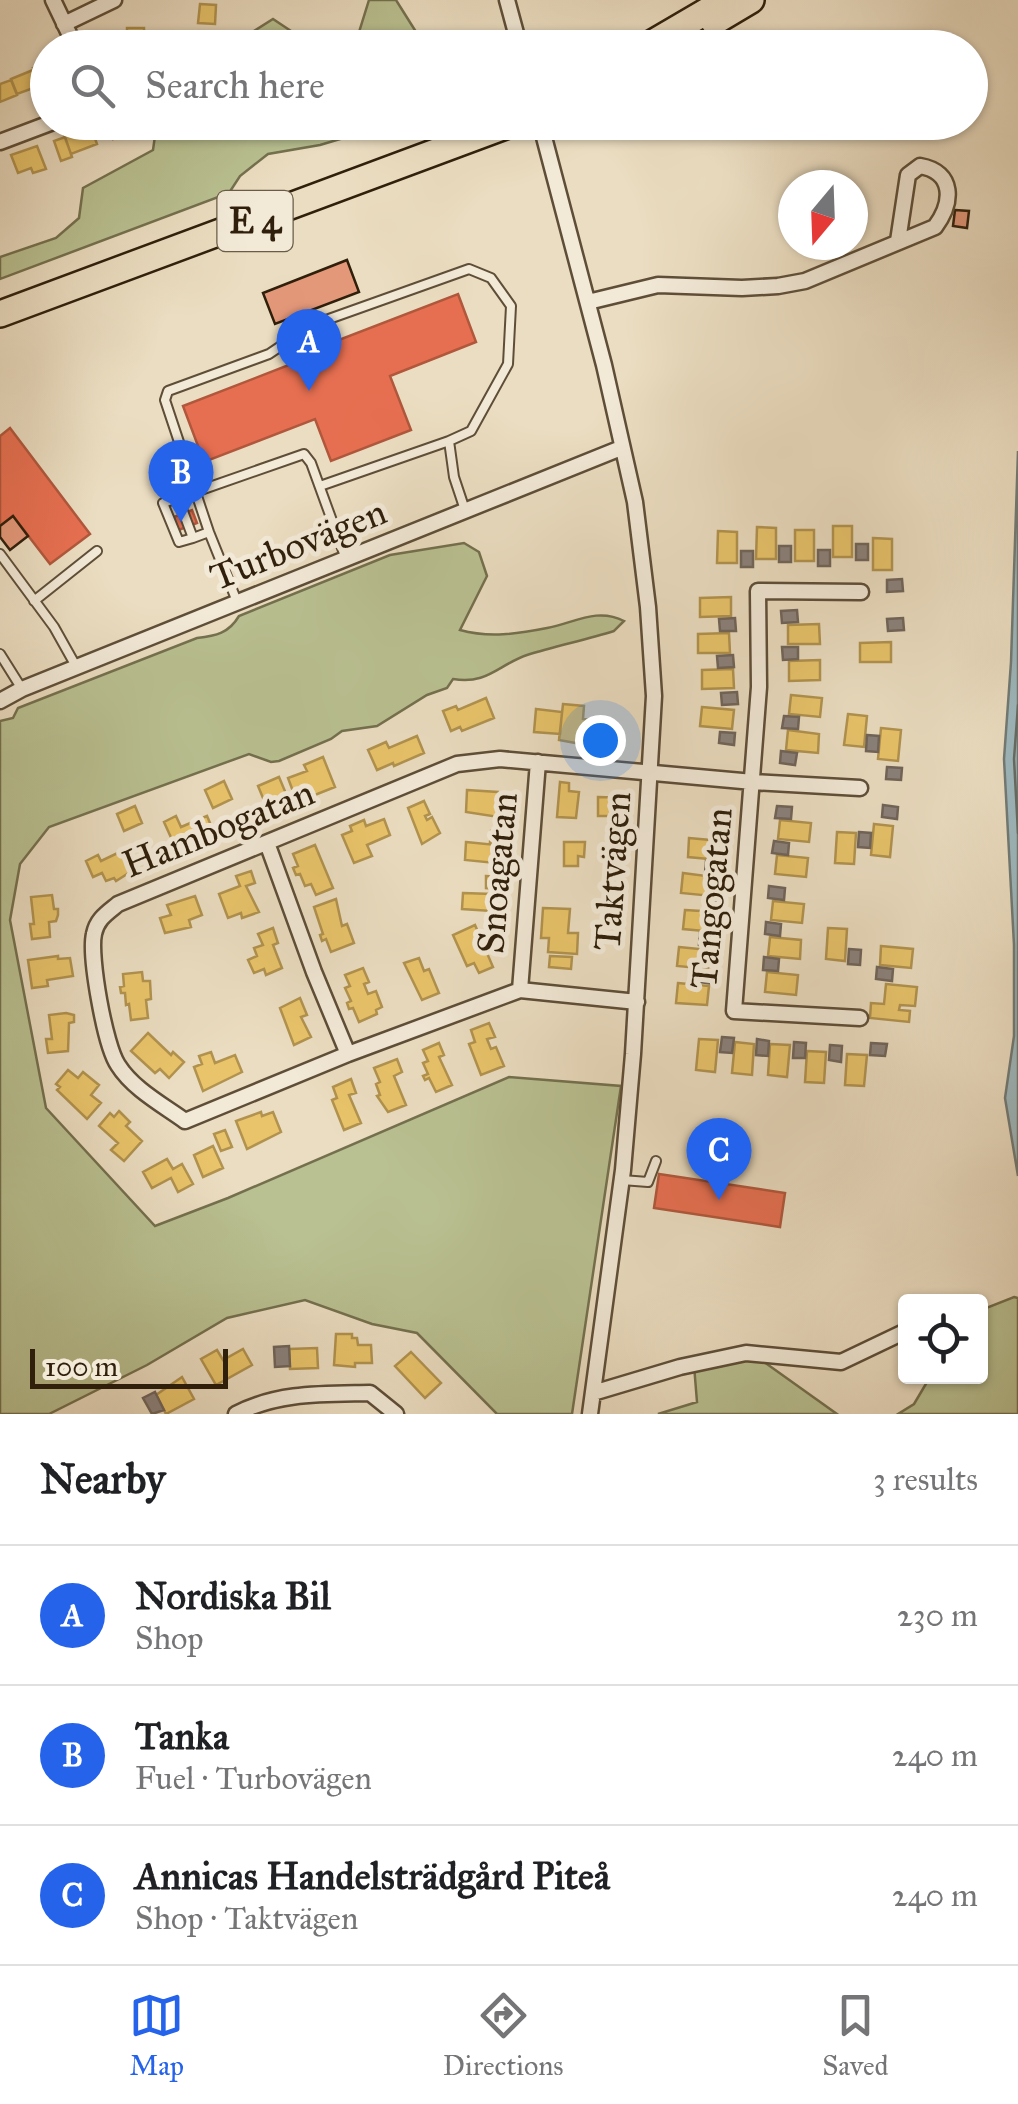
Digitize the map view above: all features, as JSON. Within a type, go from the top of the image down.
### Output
[{"type":"highway","points":[[675,30],[726,0]]},
{"type":"highway","points":[[700,30],[751,0]]},
{"type":"highway","name":"E 4","points":[[0,298],[429,140]]},
{"type":"highway","name":"E 4","points":[[0,314],[468,140]]},
{"type":"highway","name":"E 4","points":[[0,323],[95,279]]},
{"type":"street","points":[[52,0],[67,30]]},
{"type":"street","points":[[64,24],[114,0]]},
{"type":"street","points":[[507,0],[515,30]]},
{"type":"street","points":[[0,142],[30,131]]},
{"type":"street","name":"Taktvägen","points":[[545,140],[635,502],[654,696],[652,772],[622,1180],[590,1414]]},
{"type":"street","points":[[588,302],[658,284],[778,286],[805,280],[935,228],[950,190],[932,168],[920,166],[908,175],[898,241]]},
{"type":"street","name":"Turbovägen","points":[[0,701],[621,448]]},
{"type":"street","name":"Tangogatan","points":[[860,1018],[734,1012],[760,686],[758,591],[862,592]]},
{"type":"street","name":"Hambogatan","points":[[636,1002],[520,990],[348,1054],[185,1121],[134,1083],[116,1064],[105,1029],[93,937],[99,920],[118,904],[457,764],[500,759],[652,772]]},
{"type":"street","name":"Snoagatan","points":[[520,990],[538,762]]},
{"type":"street","name":"Tangogatan","points":[[652,772],[860,788]]},
{"type":"street","points":[[267,843],[348,1054]]},
{"type":"street","points":[[593,1393],[680,1367],[746,1353],[841,1362],[898,1335]]},
{"type":"street","points":[[236,1414],[256,1404],[290,1396],[370,1393],[396,1414]]},
{"type":"lane","points":[[238,604],[164,400],[168,391],[269,354],[312,325],[469,269],[491,278],[511,306],[508,364],[471,432],[320,486]]},
{"type":"lane","points":[[448,441],[454,478],[466,510]]},
{"type":"lane","points":[[209,532],[179,542],[164,503],[304,454],[311,463],[346,560]]},
{"type":"lane","points":[[178,498],[193,538]]},
{"type":"lane","points":[[34,601],[98,551]]},
{"type":"lane","points":[[0,554],[54,627],[77,668]]},
{"type":"lane","points":[[0,654],[22,689]]},
{"type":"lane","points":[[622,1180],[648,1182],[656,1161]]},
{"type":"green space","points":[[369,0],[396,0],[415,30],[360,30]]},
{"type":"green space","points":[[273,19],[290,30],[256,30]]},
{"type":"green space","points":[[154,140],[337,140],[268,154],[240,176],[229,193],[0,279],[0,257],[56,238],[79,218],[83,188],[153,150]]},
{"type":"green space","points":[[464,543],[479,552],[487,576],[460,630],[514,633],[604,615],[624,621],[614,631],[527,655],[484,677],[453,679],[447,688],[427,695],[377,726],[342,731],[279,761],[249,754],[49,827],[20,864],[10,920],[46,1108],[155,1226],[509,1077],[621,1086],[572,1414],[497,1414],[417,1333],[372,1324],[305,1300],[227,1318],[147,1365],[49,1414],[0,1414],[0,721],[13,718],[18,708],[197,638],[221,633],[239,616],[390,555]]},
{"type":"green space","points":[[1018,1298],[1018,1414],[898,1414],[914,1404],[926,1384],[988,1384],[988,1307]]},
{"type":"green space","points":[[753,1354],[837,1414],[658,1414],[697,1402],[694,1365]]},
{"type":"water","points":[[1018,451],[1018,1176],[1005,1098],[1014,1036],[1014,945],[1004,759]]},
{"type":"building: Homes","points":[[200,4],[216,5],[215,24],[198,23]]},
{"type":"building: Homes","points":[[30,71],[30,89],[17,94],[11,79]]},
{"type":"building: Homes","points":[[11,80],[17,95],[0,102],[0,84]]},
{"type":"building: Homes","points":[[66,140],[96,140],[97,144],[71,154]]},
{"type":"building: Homes","points":[[66,140],[72,157],[61,161],[54,141]]},
{"type":"building: Homes","points":[[37,146],[46,169],[33,173],[31,168],[18,173],[11,155]]},
{"type":"building: Homes","points":[[833,526],[852,526],[852,557],[833,557]]},
{"type":"building: Homes","points":[[757,527],[776,528],[776,559],[756,559]]},
{"type":"building: Homes","points":[[795,530],[814,530],[814,561],[795,561]]},
{"type":"building: Homes","points":[[718,531],[737,532],[737,563],[717,563]]},
{"type":"building: Homes","points":[[873,538],[892,539],[892,570],[873,570]]},
{"type":"building: Homes","points":[[731,597],[731,616],[700,617],[700,598]]},
{"type":"building: Homes","points":[[819,624],[820,644],[788,644],[788,625]]},
{"type":"building: Homes","points":[[729,633],[730,653],[698,653],[698,634]]},
{"type":"building: Homes","points":[[891,642],[891,662],[860,662],[860,643]]},
{"type":"building: Homes","points":[[820,660],[820,680],[789,681],[789,661]]},
{"type":"building: Homes","points":[[733,669],[734,688],[702,689],[702,670]]},
{"type":"building: Homes","points":[[791,695],[822,698],[820,717],[789,714]]},
{"type":"building: Homes","points":[[486,698],[494,718],[462,731],[460,727],[451,731],[443,711],[456,706],[458,710]]},
{"type":"building: Homes","points":[[563,704],[584,706],[583,719],[601,721],[599,740],[582,739],[581,744],[559,740]]},
{"type":"building: Homes","points":[[702,707],[734,710],[732,729],[700,726]]},
{"type":"building: Homes","points":[[536,709],[562,712],[560,734],[534,732]]},
{"type":"building: Homes","points":[[848,714],[867,716],[864,747],[844,745]]},
{"type":"building: Homes","points":[[881,728],[901,730],[898,761],[878,759]]},
{"type":"building: Homes","points":[[788,730],[819,734],[818,753],[786,750]]},
{"type":"building: Homes","points":[[417,736],[424,753],[377,770],[368,750],[386,742],[389,748]]},
{"type":"building: Homes","points":[[323,757],[335,787],[297,802],[288,778],[307,771],[304,765]]},
{"type":"building: Homes","points":[[279,777],[287,796],[270,803],[258,786]]},
{"type":"building: Homes","points":[[224,781],[232,799],[213,808],[205,790]]},
{"type":"building: Homes","points":[[560,782],[569,783],[569,791],[579,792],[576,818],[557,817]]},
{"type":"building: Homes","points":[[467,790],[498,792],[498,797],[512,798],[511,819],[466,812]]},
{"type":"building: Homes","points":[[598,797],[630,798],[630,816],[598,816]]},
{"type":"building: Homes","points":[[424,801],[430,814],[425,816],[427,820],[432,817],[440,833],[422,844],[408,808]]},
{"type":"building: Homes","points":[[135,806],[142,823],[124,831],[117,814]]},
{"type":"building: Homes","points":[[176,816],[181,827],[207,816],[213,830],[199,836],[202,842],[178,853],[164,822]]},
{"type":"building: Homes","points":[[384,819],[390,835],[367,845],[372,856],[354,863],[342,835],[364,820],[366,826]]},
{"type":"building: Homes","points":[[780,820],[811,823],[809,842],[778,839]]},
{"type":"building: Homes","points":[[874,824],[893,826],[890,857],[871,855]]},
{"type":"building: Homes","points":[[491,831],[509,832],[508,843],[490,842]]},
{"type":"building: Homes","points":[[837,832],[856,833],[854,864],[835,863]]},
{"type":"building: Homes","points":[[689,838],[721,841],[719,860],[688,857]]},
{"type":"building: Homes","points":[[466,842],[497,845],[495,863],[465,860]]},
{"type":"building: Homes","points":[[564,842],[585,842],[584,857],[578,856],[578,866],[564,866]]},
{"type":"building: Homes","points":[[315,845],[333,888],[316,895],[311,884],[305,886],[293,868],[298,866],[293,854]]},
{"type":"building: Homes","points":[[126,849],[135,869],[116,881],[106,881],[102,873],[93,877],[86,861],[98,855],[101,861]]},
{"type":"building: Homes","points":[[777,855],[808,858],[806,877],[775,874]]},
{"type":"building: Homes","points":[[251,871],[255,883],[246,886],[259,912],[228,918],[219,894],[240,886],[236,876]]},
{"type":"building: Homes","points":[[683,873],[714,877],[712,896],[681,893]]},
{"type":"building: Homes","points":[[486,876],[508,878],[507,890],[486,888]]},
{"type":"building: Homes","points":[[463,893],[492,894],[491,911],[462,909]]},
{"type":"building: Homes","points":[[52,895],[58,915],[56,921],[49,922],[50,937],[32,939],[31,897]]},
{"type":"building: Homes","points":[[195,896],[202,915],[189,920],[191,927],[165,933],[160,918],[171,915],[167,905]]},
{"type":"building: Homes","points":[[336,899],[342,926],[347,924],[354,943],[331,952],[326,939],[322,941],[314,907]]},
{"type":"building: Homes","points":[[773,901],[804,904],[802,923],[771,920]]},
{"type":"building: Homes","points":[[543,908],[570,909],[568,933],[578,933],[577,954],[548,952],[549,938],[541,938]]},
{"type":"building: Homes","points":[[685,910],[717,912],[715,932],[683,929]]},
{"type":"building: Homes","points":[[475,925],[493,967],[479,973],[474,963],[467,966],[453,935]]},
{"type":"building: Homes","points":[[273,928],[278,943],[273,945],[282,968],[266,975],[264,969],[254,973],[248,960],[257,956],[254,948],[263,945],[258,934]]},
{"type":"building: Homes","points":[[828,928],[847,929],[845,961],[826,959]]},
{"type":"building: Homes","points":[[770,937],[801,940],[800,959],[768,956]]},
{"type":"building: Homes","points":[[881,946],[913,949],[911,968],[880,965]]},
{"type":"building: Homes","points":[[679,947],[710,950],[708,969],[677,966]]},
{"type":"building: Homes","points":[[550,956],[572,957],[571,969],[549,967]]},
{"type":"building: Homes","points":[[70,958],[73,976],[47,980],[48,986],[32,988],[28,960]]},
{"type":"building: Homes","points":[[419,958],[424,971],[429,969],[439,993],[422,1000],[404,963]]},
{"type":"building: Homes","points":[[363,968],[369,982],[364,984],[368,994],[376,991],[382,1007],[376,1010],[377,1014],[359,1022],[347,1003],[351,1001],[345,988],[350,986],[345,975]]},
{"type":"building: Homes","points":[[142,972],[143,981],[150,981],[148,1018],[131,1020],[129,1004],[126,1005],[120,987],[124,986],[123,974]]},
{"type":"building: Homes","points":[[767,972],[798,975],[796,995],[765,992]]},
{"type":"building: Homes","points":[[678,983],[709,986],[707,1005],[676,1003]]},
{"type":"building: Homes","points":[[886,984],[917,987],[915,1006],[900,1005],[899,1010],[910,1011],[909,1022],[870,1018],[871,1003],[884,1004]]},
{"type":"building: Homes","points":[[300,998],[307,1015],[301,1017],[311,1037],[294,1045],[280,1008]]},
{"type":"building: Homes","points":[[49,1015],[74,1015],[74,1022],[69,1023],[68,1051],[48,1053],[46,1039],[52,1039]]},
{"type":"building: Homes","points":[[489,1023],[495,1037],[487,1039],[491,1049],[496,1047],[504,1066],[481,1075],[469,1044],[475,1042],[471,1030]]},
{"type":"building: Homes","points":[[148,1033],[184,1062],[169,1078],[160,1069],[155,1073],[131,1051]]},
{"type":"building: Homes","points":[[699,1039],[718,1040],[715,1072],[696,1070]]},
{"type":"building: Homes","points":[[735,1042],[754,1044],[752,1075],[732,1073]]},
{"type":"building: Homes","points":[[439,1043],[444,1055],[439,1057],[452,1085],[436,1092],[429,1078],[425,1080],[423,1076],[428,1074],[423,1063],[428,1061],[423,1050]]},
{"type":"building: Homes","points":[[770,1044],[790,1045],[787,1077],[768,1075]]},
{"type":"building: Homes","points":[[807,1051],[826,1052],[824,1083],[805,1082]]},
{"type":"building: Homes","points":[[211,1052],[215,1063],[235,1055],[242,1072],[203,1091],[194,1067],[202,1064],[199,1056]]},
{"type":"building: Homes","points":[[847,1054],[867,1055],[864,1086],[845,1085]]},
{"type":"building: Homes","points":[[397,1059],[402,1072],[394,1076],[406,1105],[388,1112],[377,1096],[380,1095],[376,1084],[380,1082],[374,1068]]},
{"type":"building: Homes","points":[[68,1070],[78,1078],[83,1072],[99,1085],[91,1095],[101,1103],[87,1119],[57,1090],[60,1087],[56,1084]]},
{"type":"building: Homes","points":[[351,1079],[356,1093],[349,1095],[361,1123],[344,1130],[332,1100],[337,1098],[333,1087]]},
{"type":"building: Homes","points":[[119,1111],[130,1122],[126,1126],[142,1141],[124,1161],[111,1150],[118,1143],[99,1126],[110,1113],[114,1117]]},
{"type":"building: Homes","points":[[261,1112],[262,1116],[273,1112],[281,1132],[247,1149],[236,1121]]},
{"type":"building: Homes","points":[[225,1130],[232,1147],[221,1151],[214,1134]]},
{"type":"building: Homes","points":[[213,1146],[223,1168],[203,1177],[194,1155]]},
{"type":"building: Homes","points":[[167,1159],[173,1169],[182,1164],[193,1184],[178,1192],[171,1178],[152,1188],[143,1172]]},
{"type":"building: Homes","points":[[336,1334],[352,1334],[358,1345],[371,1345],[372,1363],[355,1363],[355,1367],[334,1365]]},
{"type":"building: Homes","points":[[317,1348],[318,1368],[290,1369],[289,1349]]},
{"type":"building: Homes","points":[[243,1349],[252,1365],[216,1385],[201,1359],[217,1350],[223,1360]]},
{"type":"building: Homes","points":[[411,1352],[441,1383],[425,1398],[395,1366]]},
{"type":"building: Homes","points":[[182,1377],[194,1399],[166,1414],[156,1395]]},
{"type":"building: Shops","points":[[458,294],[476,342],[390,376],[411,430],[331,461],[315,419],[204,462],[183,406],[294,363],[292,358]]},
{"type":"building: Shops","points":[[10,428],[90,534],[50,564],[13,516],[0,526],[0,436]]},
{"type":"building: Shops","points":[[192,510],[197,523],[171,533],[166,520]]},
{"type":"building: Shops","points":[[659,1174],[785,1193],[780,1227],[654,1208]]},
{"type":"building: Industry","points":[[856,544],[868,544],[868,560],[856,560]]},
{"type":"building: Industry","points":[[779,546],[791,546],[791,562],[779,562]]},
{"type":"building: Industry","points":[[818,550],[830,550],[830,566],[818,566]]},
{"type":"building: Industry","points":[[741,551],[753,551],[753,567],[741,567]]},
{"type":"building: Industry","points":[[902,579],[903,591],[887,592],[887,580]]},
{"type":"building: Industry","points":[[797,610],[798,622],[782,623],[781,611]]},
{"type":"building: Industry","points":[[735,618],[736,631],[720,631],[719,619]]},
{"type":"building: Industry","points":[[903,618],[904,630],[888,631],[887,619]]},
{"type":"building: Industry","points":[[782,647],[798,647],[798,659],[783,660]]},
{"type":"building: Industry","points":[[733,655],[734,667],[718,668],[717,656]]},
{"type":"building: Industry","points":[[737,692],[738,704],[722,705],[721,693]]},
{"type":"building: Industry","points":[[784,716],[799,717],[798,729],[782,728]]},
{"type":"building: Industry","points":[[720,732],[735,733],[734,745],[719,743]]},
{"type":"building: Industry","points":[[867,735],[879,736],[878,752],[866,751]]},
{"type":"building: Industry","points":[[781,751],[797,753],[795,765],[780,763]]},
{"type":"building: Industry","points":[[887,767],[902,768],[901,780],[886,779]]},
{"type":"building: Industry","points":[[883,805],[898,807],[897,819],[882,817]]},
{"type":"building: Industry","points":[[777,806],[792,807],[791,819],[775,818]]},
{"type":"building: Industry","points":[[713,825],[728,826],[727,838],[712,837]]},
{"type":"building: Industry","points":[[859,832],[871,833],[870,848],[858,847]]},
{"type":"building: Industry","points":[[774,841],[789,843],[788,855],[772,853]]},
{"type":"building: Industry","points":[[706,861],[722,862],[721,874],[705,873]]},
{"type":"building: Industry","points":[[769,886],[785,888],[784,900],[768,898]]},
{"type":"building: Industry","points":[[706,897],[722,899],[721,911],[705,909]]},
{"type":"building: Industry","points":[[766,922],[781,924],[780,936],[765,934]]},
{"type":"building: Industry","points":[[700,933],[716,935],[714,947],[699,945]]},
{"type":"building: Industry","points":[[849,949],[861,950],[860,965],[848,964]]},
{"type":"building: Industry","points":[[764,957],[779,959],[778,971],[763,970]]},
{"type":"building: Industry","points":[[877,967],[893,969],[892,981],[876,979]]},
{"type":"building: Industry","points":[[700,970],[715,972],[714,984],[699,982]]},
{"type":"building: Industry","points":[[722,1037],[734,1038],[732,1053],[720,1052]]},
{"type":"building: Industry","points":[[757,1039],[769,1041],[768,1056],[756,1055]]},
{"type":"building: Industry","points":[[794,1042],[806,1043],[805,1058],[793,1058]]},
{"type":"building: Industry","points":[[871,1043],[887,1044],[885,1056],[870,1055]]},
{"type":"building: Industry","points":[[830,1045],[842,1046],[841,1062],[829,1060]]},
{"type":"building: Industry","points":[[289,1346],[290,1366],[275,1367],[274,1347]]},
{"type":"building: Industry","points":[[155,1392],[164,1410],[152,1414],[143,1398]]},
{"type":"building: Other","points":[[955,210],[969,211],[967,228],[953,226]]},
{"type":"building: Other","points":[[347,260],[359,292],[275,324],[263,293]]},
{"type":"building: Other","points":[[13,516],[28,536],[10,550],[0,537],[0,526]]},
{"type":"place","name":"Nordiska Bil","points":[[309,391]]},
{"type":"place","name":"Tanka","points":[[181,522]]},
{"type":"place","name":"Annicas Handelsträdgård Piteå","points":[[719,1200]]}]
